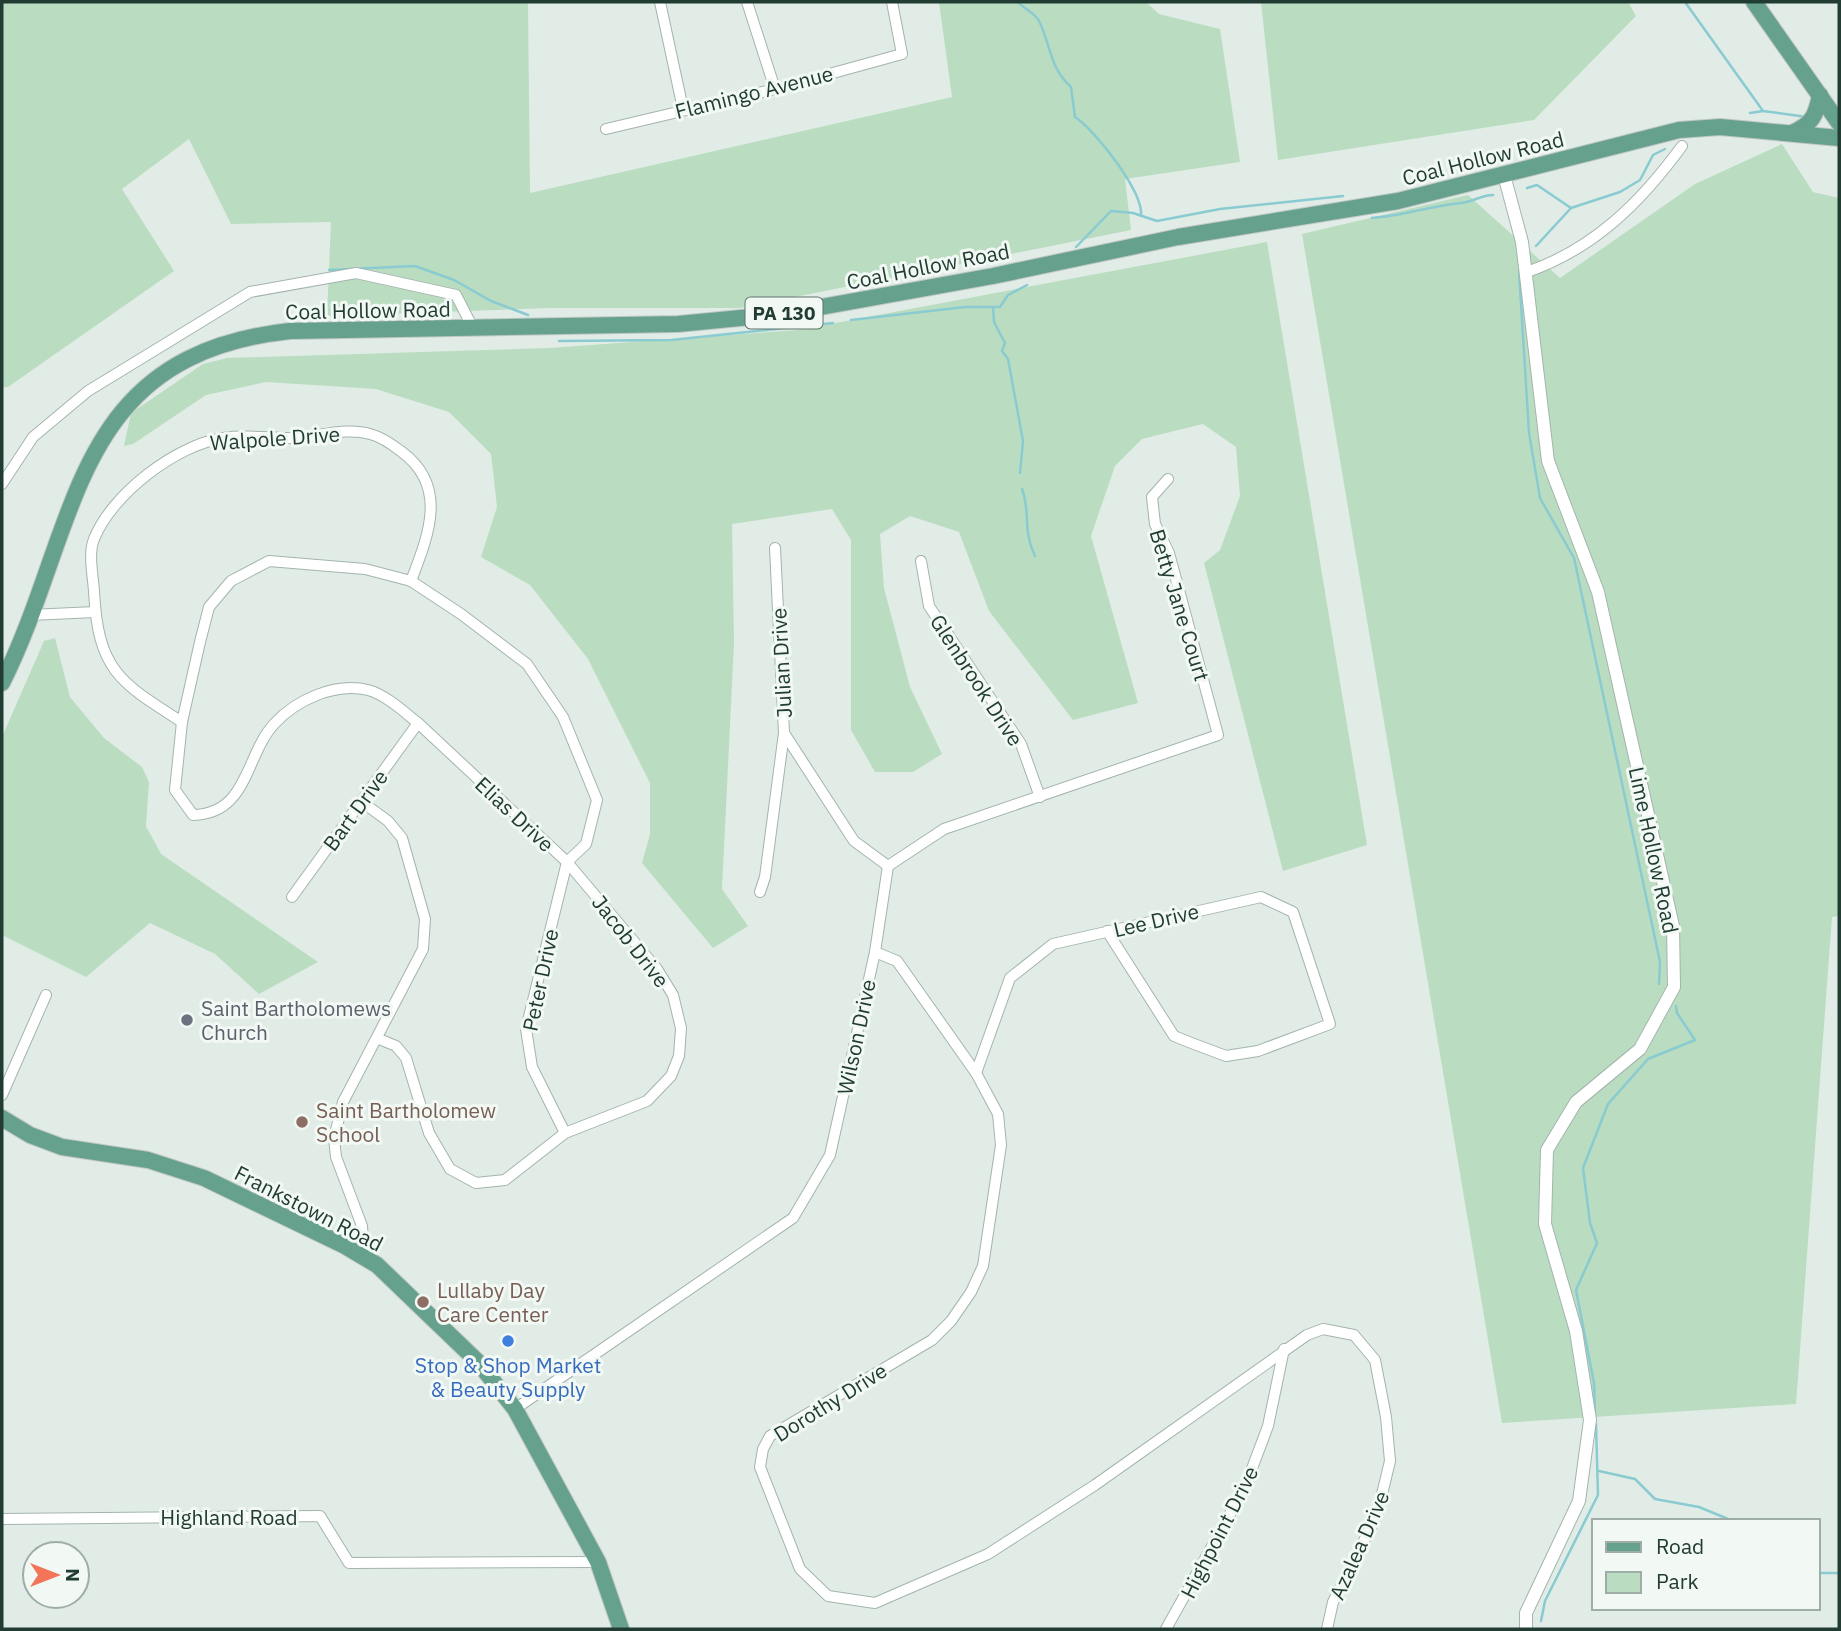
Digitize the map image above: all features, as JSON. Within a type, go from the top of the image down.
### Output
[{"type":"main road","points":[[1754,2],[1820,95],[1824,118],[1792,133]]},
{"type":"main road","name":"Coal Hollow Road","points":[[2,683],[94,451],[123,410],[162,376],[188,359],[233,340],[263,334],[678,324],[782,314],[993,276],[1178,237],[1354,209],[1504,175],[1679,130],[1720,127],[1839,138]]},
{"type":"main road","name":"Frankstown Road","points":[[2,1118],[30,1135],[62,1147],[148,1160],[188,1172],[364,1256],[391,1278],[478,1362],[515,1409],[598,1562],[621,1629]]},
{"type":"street","points":[[660,2],[683,109]]},
{"type":"street","points":[[747,2],[775,89]]},
{"type":"street","name":"Flamingo Avenue","points":[[606,129],[775,89],[902,54],[892,2]]},
{"type":"street","points":[[1527,272],[1586,244],[1630,209],[1682,146]]},
{"type":"street","name":"Lime Hollow Road","points":[[1504,175],[1527,272],[1548,461],[1598,592],[1673,926],[1674,987],[1640,1049],[1576,1102],[1547,1150],[1545,1224],[1576,1331],[1590,1420],[1579,1501],[1526,1613],[1526,1629]]},
{"type":"street","points":[[2,484],[33,437],[88,391],[250,292],[356,273],[456,295],[473,328]]},
{"type":"street","name":"Walpole Drive","points":[[182,722],[140,694],[115,671],[103,654],[95,612],[93,540],[113,507],[165,460],[196,444],[223,438],[296,438],[341,432],[370,434],[416,462],[430,489],[431,528],[411,582]]},
{"type":"street","name":"Betty Jane Court","points":[[1040,797],[1219,735],[1169,553],[1154,524],[1152,497],[1168,479]]},
{"type":"street","name":"Julian Drive","points":[[775,548],[784,733],[854,841],[888,866]]},
{"type":"street","name":"Elias Drive","points":[[269,561],[365,569],[411,582],[527,664],[563,717],[585,763],[597,800],[586,844],[567,862],[418,723],[397,706],[368,691],[342,689],[315,696],[295,706],[273,725],[226,807],[210,815],[193,815],[175,790],[182,722],[209,607],[231,580],[269,561]]},
{"type":"street","name":"Glenbrook Drive","points":[[921,561],[929,606],[1021,744],[1040,797]]},
{"type":"street","points":[[30,615],[95,612]]},
{"type":"street","name":"Bart Drive","points":[[292,897],[418,723]]},
{"type":"street","points":[[760,892],[765,877],[784,733]]},
{"type":"street","points":[[888,866],[944,829],[1040,797]]},
{"type":"street","points":[[362,802],[388,821],[402,838],[425,919],[423,949],[379,1039],[363,1061],[343,1102],[334,1138],[336,1157],[362,1226],[364,1256]]},
{"type":"street","name":"Jacob Drive","points":[[379,1039],[396,1046],[406,1058],[429,1133],[450,1169],[476,1183],[505,1180],[565,1133],[648,1101],[671,1076],[679,1056],[681,1028],[673,995],[657,969],[567,862]]},
{"type":"street","name":"Peter Drive","points":[[565,1133],[532,1067],[526,1029],[567,862]]},
{"type":"street","name":"Wilson Drive","points":[[515,1409],[793,1217],[830,1155],[875,952],[888,866]]},
{"type":"street","name":"Lee Drive","points":[[976,1073],[1010,978],[1053,944],[1107,931],[1261,897],[1293,912],[1330,1024],[1258,1051],[1226,1055],[1194,1044],[1174,1035],[1107,931]]},
{"type":"street","name":"Dorothy Drive","points":[[875,952],[897,961],[976,1073],[998,1114],[1001,1144],[983,1266],[971,1292],[951,1321],[932,1340],[770,1436],[763,1450],[760,1467],[800,1569],[828,1596],[875,1603],[988,1554],[1095,1485],[1284,1349]]},
{"type":"street","points":[[2,1095],[46,995]]},
{"type":"street","name":"Azalea Drive","points":[[1284,1349],[1324,1329],[1354,1335],[1375,1360],[1386,1417],[1390,1461],[1386,1486],[1377,1515],[1333,1602],[1327,1629]]},
{"type":"street","name":"Highpoint Drive","points":[[1166,1629],[1245,1487],[1268,1426],[1284,1349]]},
{"type":"street","name":"Highland Road","points":[[2,1519],[320,1516],[349,1563],[598,1562]]},
{"type":"green space","points":[[2,2],[528,2],[530,193],[952,97],[939,2],[1146,2],[1159,14],[1220,29],[1240,162],[1125,179],[1131,230],[740,308],[549,308],[327,316],[331,222],[231,224],[189,139],[122,189],[174,271],[8,387],[2,387]]},
{"type":"green space","points":[[1261,2],[1628,2],[1636,16],[1534,120],[1278,160]]},
{"type":"green space","points":[[1782,144],[1813,192],[1839,198],[1839,916],[1832,917],[1796,1404],[1502,1423],[1302,234],[1468,195],[1560,278],[1695,184]]},
{"type":"green space","points":[[1267,242],[1367,845],[1283,871],[1204,563],[1220,550],[1240,496],[1236,447],[1203,424],[1142,439],[1115,466],[1091,536],[1138,703],[1073,720],[989,611],[959,532],[910,516],[880,534],[884,588],[910,687],[942,754],[913,772],[875,772],[851,730],[851,540],[832,509],[732,524],[734,643],[722,889],[748,926],[713,948],[642,863],[650,834],[650,783],[588,659],[530,585],[481,557],[497,507],[491,454],[449,412],[376,389],[266,382],[206,395],[133,444],[124,446],[131,413],[203,364],[227,358],[549,348],[798,330]]},
{"type":"green space","points":[[55,638],[70,697],[104,738],[142,767],[149,782],[146,826],[161,854],[318,962],[259,994],[215,954],[150,923],[86,977],[2,935],[2,737],[44,641]]},
{"type":"waterway","points":[[1018,2],[1039,21],[1054,64],[1071,87],[1075,117],[1094,134],[1116,162],[1135,192],[1141,216]]},
{"type":"waterway","points":[[1685,2],[1763,111],[1807,117]]},
{"type":"waterway","points":[[1750,113],[1763,111]]},
{"type":"waterway","points":[[1536,246],[1571,208],[1620,192],[1640,180],[1653,155],[1665,149]]},
{"type":"waterway","points":[[1527,188],[1537,185],[1571,208]]},
{"type":"waterway","points":[[1372,218],[1493,195]]},
{"type":"waterway","points":[[1076,247],[1111,211],[1133,213],[1157,221],[1220,209],[1343,196]]},
{"type":"waterway","points":[[329,270],[415,266],[454,280],[491,301],[528,315]]},
{"type":"waterway","points":[[1519,271],[1529,433],[1540,498],[1574,558],[1660,962],[1659,984]]},
{"type":"waterway","points":[[851,320],[965,307],[1000,307],[1008,295],[1027,285]]},
{"type":"waterway","points":[[993,307],[994,322],[1005,343],[1002,351],[1008,359],[1023,441],[1020,473]]},
{"type":"waterway","points":[[559,341],[671,340],[833,323]]},
{"type":"waterway","points":[[1022,489],[1029,538],[1035,556]]},
{"type":"waterway","points":[[1595,1414],[1594,1383],[1576,1290],[1597,1243],[1590,1223],[1583,1168],[1608,1104],[1648,1059],[1695,1040],[1677,1013],[1676,1006]]},
{"type":"waterway","points":[[1541,1621],[1545,1601],[1598,1495],[1596,1424]]},
{"type":"waterway","points":[[1599,1471],[1635,1479],[1655,1499],[1699,1507],[1728,1519]]},
{"type":"waterway","points":[[1820,1573],[1839,1573]]},
{"type":"place","name":"Saint Bartholomews Church","points":[[187,1020]]},
{"type":"place","name":"Saint Bartholomew School","points":[[302,1122]]},
{"type":"place","name":"Lullaby Day Care Center","points":[[423,1302]]},
{"type":"place","name":"Stop & Shop Market & Beauty Supply","points":[[508,1341]]}]
